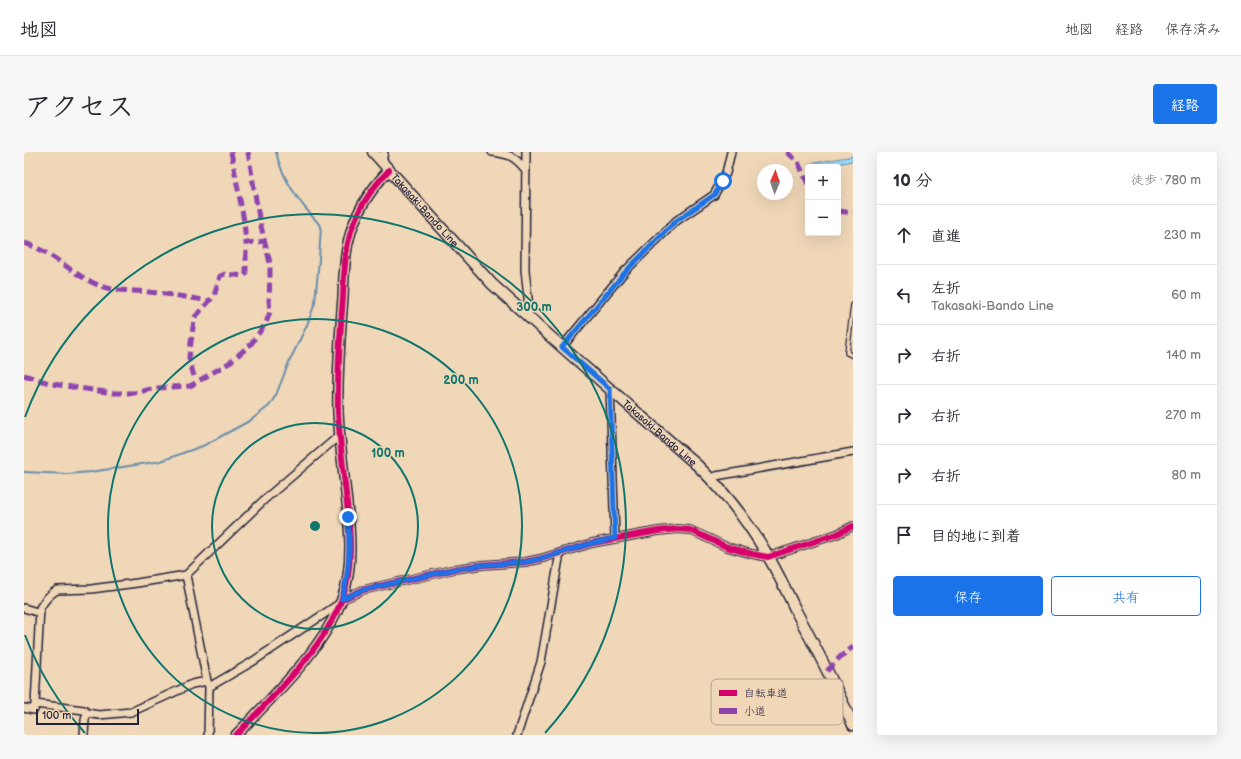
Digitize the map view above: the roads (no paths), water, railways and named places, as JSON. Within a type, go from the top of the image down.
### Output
[{"type":"main road","name":"Takasaki-Bando Line","points":[[373,152],[385,161],[492,284],[711,479],[741,515],[768,557],[831,679]]},
{"type":"main road","name":"Takasaki-Bando Line","points":[[843,705],[853,725]]},
{"type":"street","points":[[492,152],[512,156],[525,168]]},
{"type":"street","points":[[526,152],[525,270],[529,307],[528,317]]},
{"type":"street","points":[[562,347],[626,271],[676,221],[714,195],[726,173],[731,152]]},
{"type":"street","points":[[236,735],[306,659],[328,628],[341,601],[348,578],[350,547],[340,435],[338,386],[342,301],[348,244],[362,207],[377,182],[385,161]]},
{"type":"street","points":[[610,389],[615,538]]},
{"type":"street","points":[[24,708],[34,710],[40,608],[52,593],[57,590],[91,589],[186,575],[265,499],[340,435]]},
{"type":"street","points":[[711,479],[716,476],[853,452]]},
{"type":"street","points":[[35,704],[84,710],[88,713],[99,715],[131,712],[192,684],[208,684],[252,662],[341,601],[363,590],[455,569],[482,565],[525,562],[615,538],[678,529],[690,530],[727,547],[768,557],[837,534],[853,526]]},
{"type":"street","points":[[517,735],[540,662],[560,553]]},
{"type":"street","points":[[186,575],[208,684],[208,735]]},
{"type":"street","points":[[24,608],[40,613]]},
{"type":"street","points":[[84,735],[85,720],[88,713]]},
{"type":"lane","points":[[853,304],[847,353],[853,356]]},
{"type":"water","points":[[853,156],[853,161],[836,164],[808,164]]},
{"type":"waterway","points":[[24,472],[67,474],[91,472],[161,461],[205,445],[251,420],[269,406],[276,395],[289,362],[307,325],[315,303],[321,226],[294,192],[283,172],[276,152]]}]
